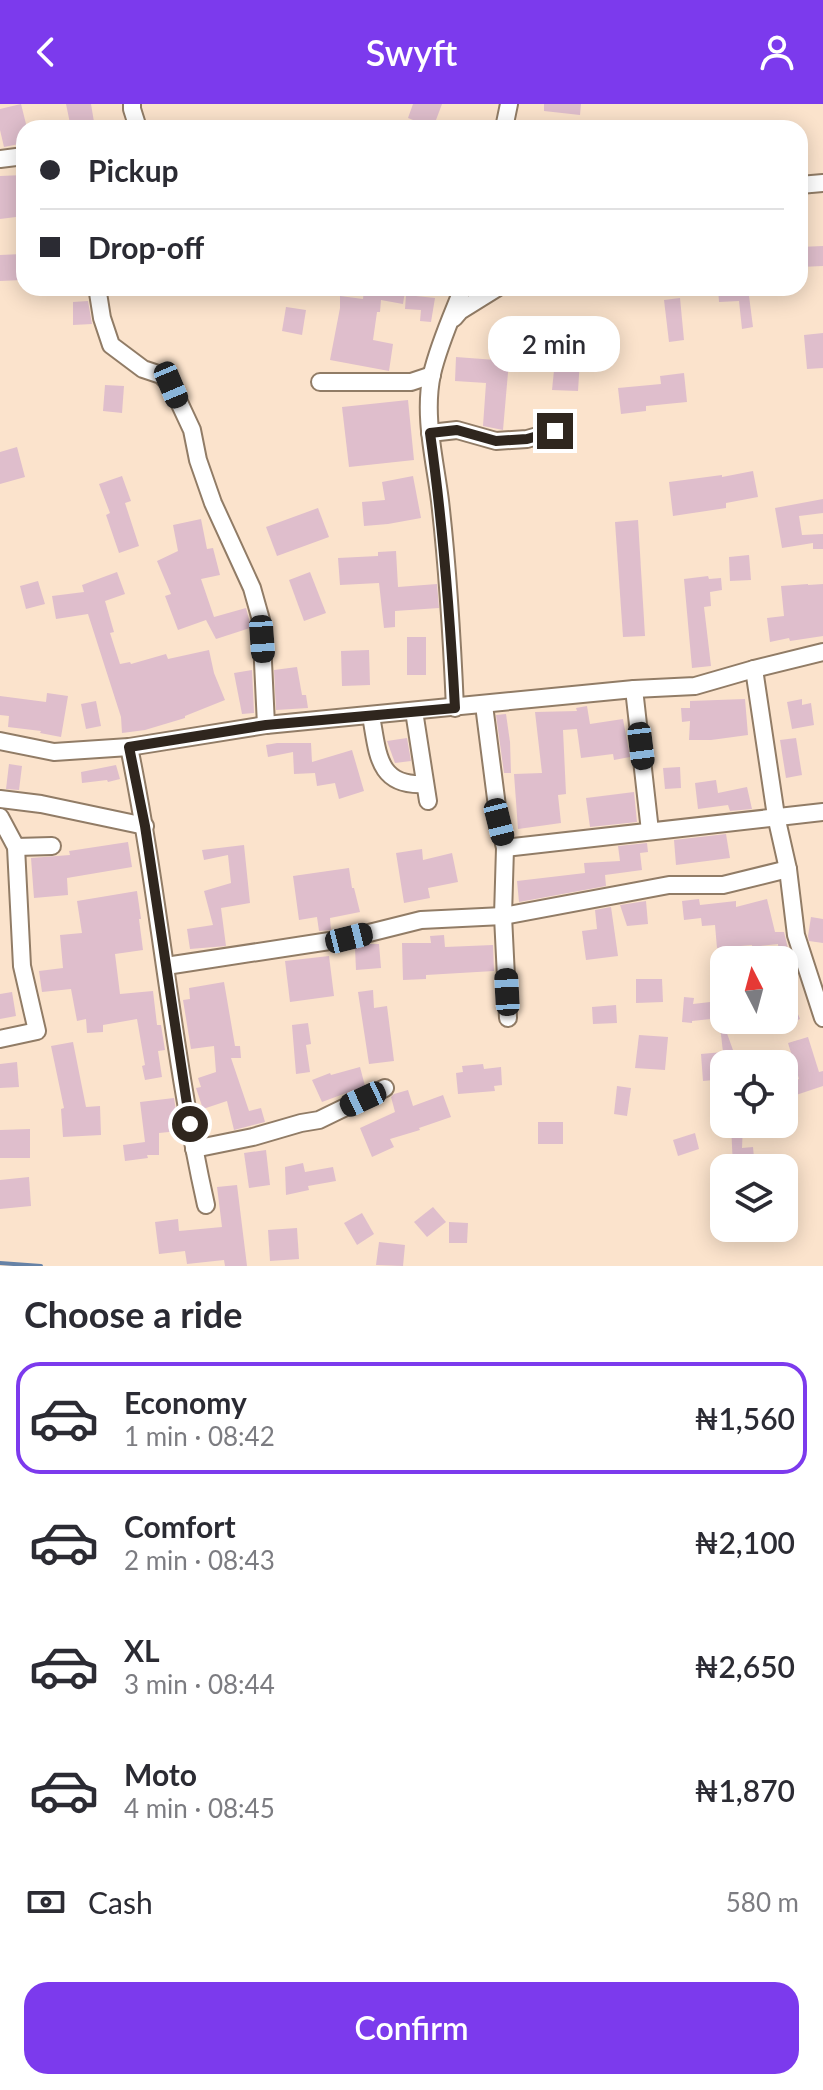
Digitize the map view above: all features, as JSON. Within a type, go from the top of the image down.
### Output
[{"type":"street","points":[[98,296],[111,345],[143,369],[161,375],[171,385],[192,430],[198,460],[213,503],[252,588],[261,620],[266,725]]},
{"type":"street","points":[[455,708],[450,607],[429,407],[432,375],[460,296]]},
{"type":"street","points":[[448,326],[460,311],[481,296]]},
{"type":"street","points":[[320,382],[411,382],[432,375]]},
{"type":"street","points":[[430,433],[457,430],[496,441],[527,439],[555,431]]},
{"type":"street","points":[[0,741],[54,752],[129,747],[266,725],[634,689],[695,686],[823,652]]},
{"type":"street","points":[[754,669],[796,935],[822,1015]]},
{"type":"street","points":[[634,689],[650,831]]},
{"type":"street","points":[[484,705],[505,848],[503,916],[508,1018]]},
{"type":"street","points":[[371,716],[383,768],[393,779],[426,793],[414,711]]},
{"type":"street","points":[[129,747],[145,826],[194,1149],[206,1205]]},
{"type":"street","points":[[0,799],[41,804],[145,826]]},
{"type":"street","points":[[505,848],[823,812]]},
{"type":"street","points":[[0,817],[16,847],[22,966],[37,1031],[0,1039]]},
{"type":"street","points":[[16,847],[52,846]]},
{"type":"street","points":[[166,966],[349,938],[421,920],[503,916],[669,885],[723,885],[788,869]]},
{"type":"street","points":[[194,1149],[319,1120],[385,1088]]},
{"type":"building","points":[[21,104],[25,120],[16,120],[16,145],[4,147],[0,109]]},
{"type":"building","points":[[66,104],[91,104],[94,120],[69,120]]},
{"type":"building","points":[[413,104],[442,104],[436,120],[408,118]]},
{"type":"building","points":[[544,104],[581,104],[580,115],[544,111]]},
{"type":"building","points":[[16,175],[16,217],[0,219],[0,176]]},
{"type":"building","points":[[823,246],[823,266],[808,267],[808,247]]},
{"type":"building","points":[[16,254],[16,280],[0,281],[0,255]]},
{"type":"building","points":[[340,296],[363,299],[363,296],[404,296],[403,304],[381,300],[380,312],[377,312],[373,340],[393,344],[389,371],[330,360]]},
{"type":"building","points":[[406,296],[435,298],[431,322],[420,321],[421,310],[405,309]]},
{"type":"building","points":[[719,296],[749,296],[753,327],[742,329],[739,301],[719,302]]},
{"type":"building","points":[[680,298],[684,340],[669,342],[664,300]]},
{"type":"building","points":[[88,301],[92,324],[73,325],[73,302]]},
{"type":"building","points":[[286,307],[306,310],[302,335],[282,331]]},
{"type":"building","points":[[823,333],[823,368],[807,369],[804,335]]},
{"type":"building","points":[[557,341],[581,343],[578,391],[552,390]]},
{"type":"building","points":[[456,357],[509,361],[503,430],[483,426],[486,383],[455,381]]},
{"type":"building","points":[[684,373],[687,402],[646,406],[646,411],[621,414],[618,388],[661,384],[660,376]]},
{"type":"building","points":[[105,385],[124,386],[122,413],[103,411]]},
{"type":"building","points":[[408,400],[414,460],[349,467],[342,407]]},
{"type":"building","points":[[17,447],[25,477],[0,484],[0,452]]},
{"type":"building","points":[[753,471],[758,497],[726,503],[726,508],[673,516],[669,482]]},
{"type":"building","points":[[122,476],[131,501],[125,503],[139,546],[119,553],[106,515],[110,513],[99,484]]},
{"type":"building","points":[[413,476],[421,518],[364,526],[362,502],[385,500],[382,482]]},
{"type":"building","points":[[823,499],[823,513],[799,516],[802,535],[823,534],[823,549],[813,549],[813,543],[782,548],[775,508]]},
{"type":"building","points":[[318,508],[329,537],[277,556],[266,527]]},
{"type":"building","points":[[201,519],[207,549],[213,548],[220,575],[201,579],[214,617],[246,608],[250,623],[250,628],[216,639],[206,620],[178,630],[165,596],[171,594],[157,561],[178,551],[173,525]]},
{"type":"building","points":[[638,520],[645,636],[623,637],[615,522]]},
{"type":"building","points":[[396,551],[398,587],[437,584],[439,608],[395,611],[395,627],[384,628],[379,583],[340,585],[338,558],[378,556],[378,552]]},
{"type":"building","points":[[749,555],[751,580],[730,581],[729,557]]},
{"type":"building","points":[[117,572],[125,594],[105,601],[114,632],[110,633],[120,664],[166,654],[168,659],[209,650],[225,700],[185,718],[145,730],[122,733],[121,717],[88,614],[56,619],[52,596],[84,592],[82,585]]},
{"type":"building","points":[[310,572],[326,613],[304,621],[289,580]]},
{"type":"building","points":[[708,576],[709,579],[721,578],[722,590],[710,592],[711,606],[704,607],[711,666],[692,668],[684,579]]},
{"type":"building","points":[[38,581],[45,604],[26,609],[20,586]]},
{"type":"building","points":[[823,584],[823,636],[770,642],[767,618],[784,616],[781,586]]},
{"type":"building","points":[[407,637],[426,637],[426,675],[407,675]]},
{"type":"building","points":[[369,650],[370,685],[342,686],[341,651]]},
{"type":"building","points":[[297,667],[302,695],[306,695],[308,708],[276,710],[274,670]]},
{"type":"building","points":[[252,670],[254,713],[242,714],[234,673]]},
{"type":"building","points":[[47,693],[68,696],[61,737],[8,727],[9,716],[0,715],[0,696],[46,702]]},
{"type":"building","points":[[745,699],[748,735],[689,740],[690,721],[682,722],[681,708],[690,708],[690,701]]},
{"type":"building","points":[[802,699],[802,705],[811,703],[814,725],[792,729],[787,702]]},
{"type":"building","points":[[96,701],[101,726],[86,729],[81,704]]},
{"type":"building","points":[[587,706],[590,724],[623,719],[630,757],[614,760],[613,754],[581,758],[577,729],[563,730],[566,794],[558,795],[561,823],[518,829],[514,774],[542,773],[535,712],[577,711],[576,708]]},
{"type":"building","points":[[506,714],[511,773],[504,773],[496,715]]},
{"type":"building","points":[[407,738],[411,761],[395,763],[387,741]]},
{"type":"building","points":[[796,738],[802,775],[786,778],[780,740]]},
{"type":"building","points":[[311,743],[312,762],[352,750],[364,791],[339,799],[335,783],[317,786],[315,773],[294,774],[293,752],[268,757],[266,745]]},
{"type":"building","points":[[9,764],[22,766],[19,790],[6,789]]},
{"type":"building","points":[[116,765],[120,779],[82,783],[81,772]]},
{"type":"building","points":[[680,767],[681,788],[665,789],[663,768]]},
{"type":"building","points":[[716,780],[718,793],[747,787],[752,809],[730,811],[728,805],[698,809],[695,783]]},
{"type":"building","points":[[634,792],[637,822],[590,827],[586,798]]},
{"type":"building","points":[[726,834],[730,858],[676,865],[674,840]]},
{"type":"building","points":[[128,842],[132,867],[67,878],[68,895],[34,898],[31,858],[70,855],[69,851]]},
{"type":"building","points":[[647,843],[648,852],[640,853],[642,870],[605,875],[606,886],[519,902],[517,881],[585,873],[584,863],[620,861],[618,846]]},
{"type":"building","points":[[244,845],[250,903],[221,908],[226,946],[190,949],[187,929],[213,925],[204,891],[231,883],[228,855],[204,860],[202,850]]},
{"type":"building","points":[[422,849],[423,860],[452,853],[458,882],[428,888],[430,898],[404,903],[396,853]]},
{"type":"building","points":[[349,868],[360,912],[330,918],[331,930],[319,931],[317,917],[299,920],[293,876]]},
{"type":"building","points":[[137,891],[143,950],[115,954],[120,994],[153,991],[157,1025],[161,1025],[165,1050],[158,1051],[162,1077],[145,1080],[137,1019],[103,1025],[103,1032],[87,1033],[86,1019],[77,1021],[71,989],[42,992],[39,971],[63,968],[60,935],[82,933],[77,901]]},
{"type":"building","points":[[699,899],[700,905],[736,901],[736,907],[767,899],[775,932],[784,932],[787,946],[717,946],[715,925],[702,926],[701,918],[684,920],[682,901]]},
{"type":"building","points":[[646,901],[648,924],[627,926],[620,905]]},
{"type":"building","points":[[611,907],[618,956],[586,960],[582,931],[597,929],[595,910]]},
{"type":"building","points":[[811,917],[823,919],[823,943],[809,941]]},
{"type":"building","points":[[444,935],[445,947],[493,945],[494,971],[426,975],[426,979],[403,980],[402,943],[431,943],[430,936]]},
{"type":"building","points":[[379,944],[381,968],[356,970],[355,948]]},
{"type":"building","points":[[329,956],[334,996],[290,1002],[285,961]]},
{"type":"building","points":[[636,979],[662,979],[663,1002],[636,1003]]},
{"type":"building","points":[[224,982],[235,1046],[240,1046],[241,1058],[231,1058],[249,1111],[261,1108],[265,1122],[234,1130],[227,1101],[203,1109],[196,1088],[201,1087],[198,1078],[216,1072],[214,1046],[191,1049],[183,1000],[190,999],[189,988]]},
{"type":"building","points":[[373,990],[374,1008],[387,1006],[394,1061],[369,1064],[358,992]]},
{"type":"building","points":[[12,992],[16,1016],[0,1019],[0,994]]},
{"type":"building","points":[[684,997],[694,998],[693,1004],[710,1002],[710,1019],[682,1022]]},
{"type":"building","points":[[616,1005],[617,1023],[593,1024],[592,1007]]},
{"type":"building","points":[[308,1023],[311,1044],[306,1045],[310,1072],[296,1074],[292,1025]]},
{"type":"building","points":[[721,1034],[727,1034],[733,1050],[723,1050]]},
{"type":"building","points":[[639,1035],[668,1037],[665,1070],[635,1068]]},
{"type":"building","points":[[808,1037],[819,1072],[823,1071],[823,1086],[798,1094],[798,1050],[790,1050],[788,1043]]},
{"type":"building","points":[[73,1042],[86,1107],[100,1106],[101,1135],[63,1137],[61,1109],[64,1108],[51,1046]]},
{"type":"building","points":[[710,1053],[710,1080],[703,1081],[701,1054]]},
{"type":"building","points":[[17,1062],[19,1087],[0,1088],[0,1064]]},
{"type":"building","points":[[483,1064],[484,1069],[501,1067],[502,1085],[494,1086],[495,1091],[458,1094],[456,1073],[463,1072],[462,1066]]},
{"type":"building","points":[[360,1067],[365,1086],[322,1102],[312,1080]]},
{"type":"building","points":[[617,1086],[631,1088],[627,1116],[614,1114]]},
{"type":"building","points":[[408,1090],[413,1106],[443,1095],[451,1117],[390,1139],[394,1147],[372,1157],[360,1128],[395,1112],[391,1097]]},
{"type":"building","points":[[174,1098],[179,1131],[159,1133],[159,1155],[125,1161],[123,1145],[145,1142],[140,1102]]},
{"type":"building","points":[[538,1122],[563,1122],[563,1144],[538,1144]]},
{"type":"building","points":[[30,1129],[30,1158],[0,1158],[0,1130]]},
{"type":"building","points":[[695,1133],[699,1149],[678,1156],[673,1140]]},
{"type":"building","points":[[732,1138],[742,1138],[742,1148],[753,1147],[754,1154],[732,1154]]},
{"type":"building","points":[[266,1150],[270,1185],[249,1188],[244,1153]]},
{"type":"building","points":[[303,1163],[305,1172],[333,1167],[336,1181],[308,1186],[309,1190],[286,1195],[285,1167]]},
{"type":"building","points":[[29,1177],[31,1206],[0,1209],[0,1180]]},
{"type":"building","points":[[237,1185],[247,1266],[225,1266],[224,1260],[187,1264],[185,1251],[159,1254],[155,1222],[178,1219],[179,1231],[222,1227],[217,1187]]},
{"type":"building","points":[[433,1207],[446,1222],[427,1237],[414,1222]]},
{"type":"building","points":[[362,1213],[374,1234],[357,1245],[344,1223]]},
{"type":"building","points":[[449,1222],[468,1223],[467,1243],[449,1243]]},
{"type":"building","points":[[297,1228],[299,1259],[270,1261],[268,1230]]},
{"type":"building","points":[[379,1242],[405,1245],[403,1266],[376,1265]]},
{"type":"waterway","points":[[0,1263],[41,1266]]},
{"type":"route","points":[[190,1124],[145,826],[129,747],[266,725],[455,708],[450,607],[430,433],[457,430],[496,441],[527,439],[555,431]]}]
